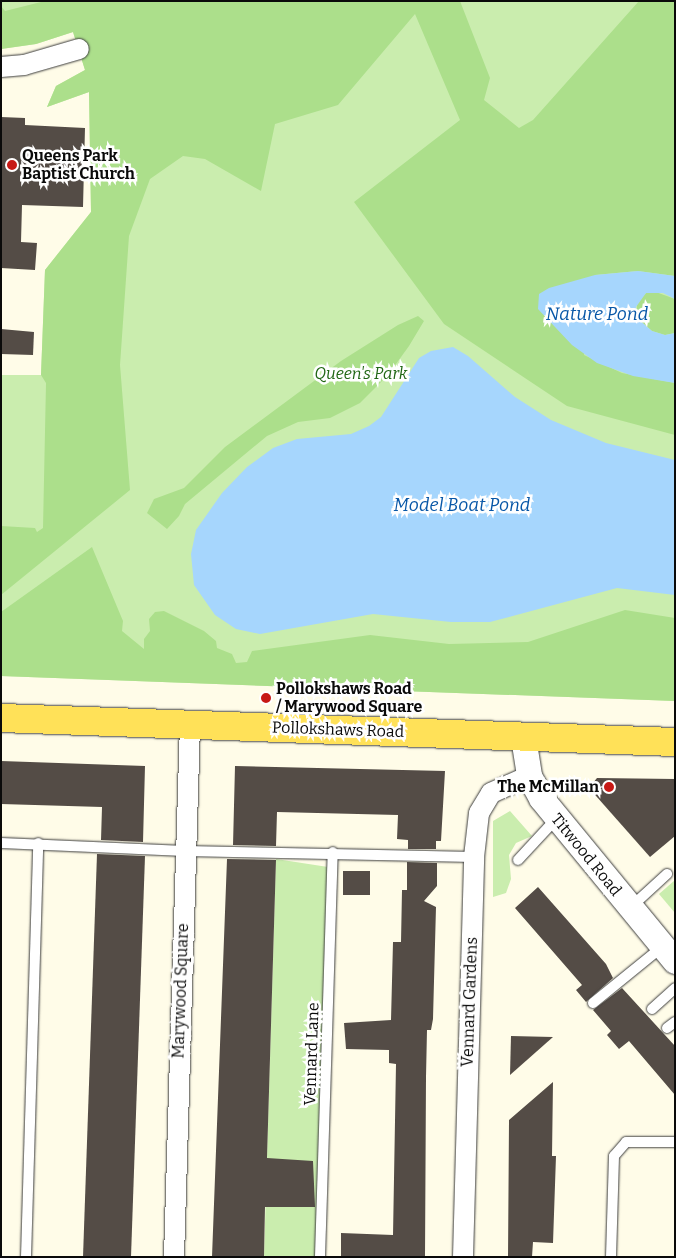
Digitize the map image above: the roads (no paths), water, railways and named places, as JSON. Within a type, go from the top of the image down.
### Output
[{"type":"main road","name":"Pollokshaws Road","points":[[1,718],[675,742]]},
{"type":"street","points":[[1,67],[24,65],[79,49]]},
{"type":"street","name":"Marywood Square","points":[[174,1257],[190,725]]},
{"type":"street","name":"Titwood Road","points":[[524,737],[529,776],[556,819],[669,954]]},
{"type":"street","name":"Vennard Gardens","points":[[463,1257],[474,857],[483,802],[491,793],[529,776]]},
{"type":"lane","points":[[518,860],[556,819]]},
{"type":"lane","points":[[1,842],[185,851],[333,852],[474,857]]},
{"type":"lane","points":[[26,1257],[38,843]]},
{"type":"lane","name":"Vennard Lane","points":[[320,1257],[333,852]]},
{"type":"lane","points":[[630,908],[667,874]]},
{"type":"lane","points":[[593,1003],[669,954]]},
{"type":"lane","points":[[652,1008],[675,988]]},
{"type":"lane","points":[[611,1257],[614,1156],[626,1142],[675,1142]]},
{"type":"water","name":"Nature Pond","points":[[638,271],[675,276],[675,299],[663,293],[646,293],[636,307],[637,318],[652,331],[665,335],[675,333],[675,383],[633,376],[597,363],[572,345],[538,309],[539,294],[549,288],[595,275]]},
{"type":"water","name":"Model Boat Pond","points":[[453,347],[468,356],[515,397],[551,420],[606,443],[675,460],[675,595],[617,588],[490,622],[451,622],[373,614],[260,634],[236,629],[215,615],[194,585],[191,554],[196,530],[222,493],[247,467],[273,448],[297,439],[351,434],[369,426],[381,417],[419,358],[431,351]]},
{"type":"place","name":"Queens Park Baptist Church","points":[[12,165]]},
{"type":"place","name":"Pollokshaws Road / Marywood Square","points":[[266,698]]},
{"type":"place","name":"The McMillan","points":[[609,787]]},
{"type":"park label","name":"Queen's Park","points":[[361,374]]}]
